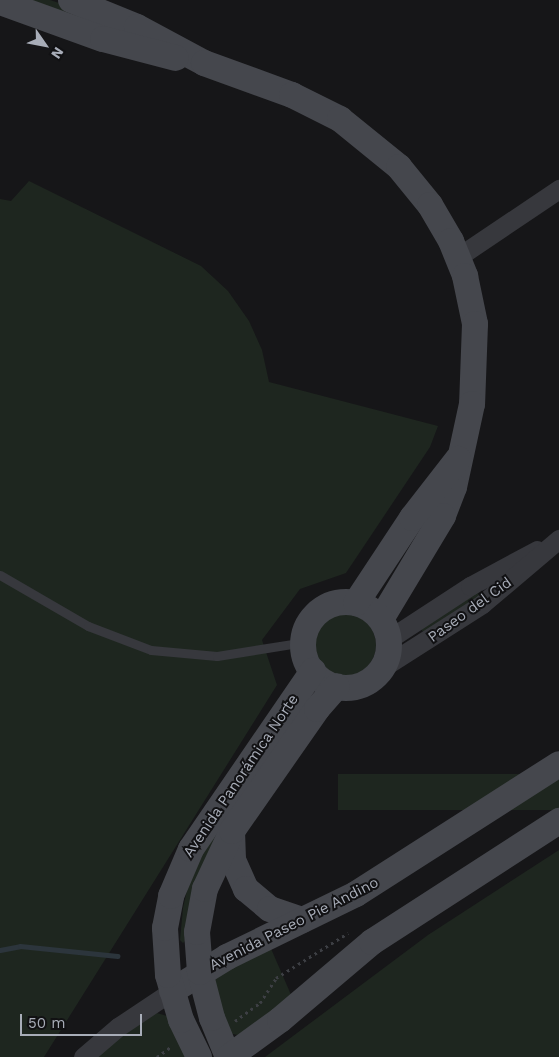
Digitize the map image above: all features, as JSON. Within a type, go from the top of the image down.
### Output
[{"type":"street","points":[[71,0],[137,27],[204,63],[316,106],[363,134],[415,185],[445,229],[458,257],[472,300],[476,348],[472,404],[458,458],[454,487],[443,516],[385,629],[382,668],[362,684],[337,686],[323,681],[312,671],[306,657],[304,642],[308,626],[324,608],[340,602],[356,603],[370,609],[385,629]]},
{"type":"street","points":[[0,2],[103,39],[204,63]]},
{"type":"street","points":[[458,257],[559,189]]},
{"type":"street","points":[[356,603],[412,518],[458,458]]},
{"type":"street","name":"Paseo del Cid","points":[[385,629],[555,541]]},
{"type":"street","name":"Paseo del Cid","points":[[382,668],[482,604],[555,541]]},
{"type":"street","name":"Avenida Panorámica Norte","points":[[200,1057],[172,991],[165,944],[171,896],[191,849],[312,671]]},
{"type":"street","name":"Avenida Panorámica Norte","points":[[229,1057],[212,1018],[200,972],[197,942],[205,889],[232,831],[316,709],[337,686]]},
{"type":"street","name":"Avenida Paseo Pie Andino","points":[[83,1057],[118,1028],[200,972],[368,887],[559,764]]},
{"type":"street","points":[[229,1057],[280,1020],[360,952],[559,821]]},
{"type":"street","points":[[232,831],[233,860],[246,889],[270,909],[302,920]]},
{"type":"street","points":[[165,944],[181,951],[197,942]]},
{"type":"lane","points":[[0,574],[102,632],[151,650],[216,656],[304,642]]},
{"type":"path","points":[[333,906],[360,952]]},
{"type":"shaded area","points":[[21,0],[50,0],[74,8],[98,23]]},
{"type":"shaded area","points":[[29,181],[201,266],[228,291],[249,321],[262,350],[269,382],[438,426],[430,447],[346,573],[300,589],[262,640],[277,685],[44,1057],[0,1057],[0,199],[11,201]]},
{"type":"shaded area","points":[[477,590],[482,591],[481,596],[427,632],[422,631],[422,627]]},
{"type":"shaded area","points":[[345,614],[357,617],[367,623],[373,633],[376,645],[373,657],[367,667],[357,673],[345,676],[333,673],[323,667],[317,657],[314,645],[317,633],[323,623],[333,617]]},
{"type":"shaded area","points":[[297,706],[188,938],[183,943],[180,940],[183,908],[190,877],[202,850]]},
{"type":"shaded area","points":[[338,774],[559,774],[559,810],[338,810]]},
{"type":"shaded area","points":[[559,850],[559,1057],[265,1057],[428,935]]},
{"type":"shaded area","points":[[269,944],[292,997],[244,1036],[227,1033],[211,980]]},
{"type":"shaded area","points":[[157,1013],[167,1016],[189,1057],[96,1057],[138,1023]]},
{"type":"waterway","points":[[0,950],[20,946],[117,956]]}]
